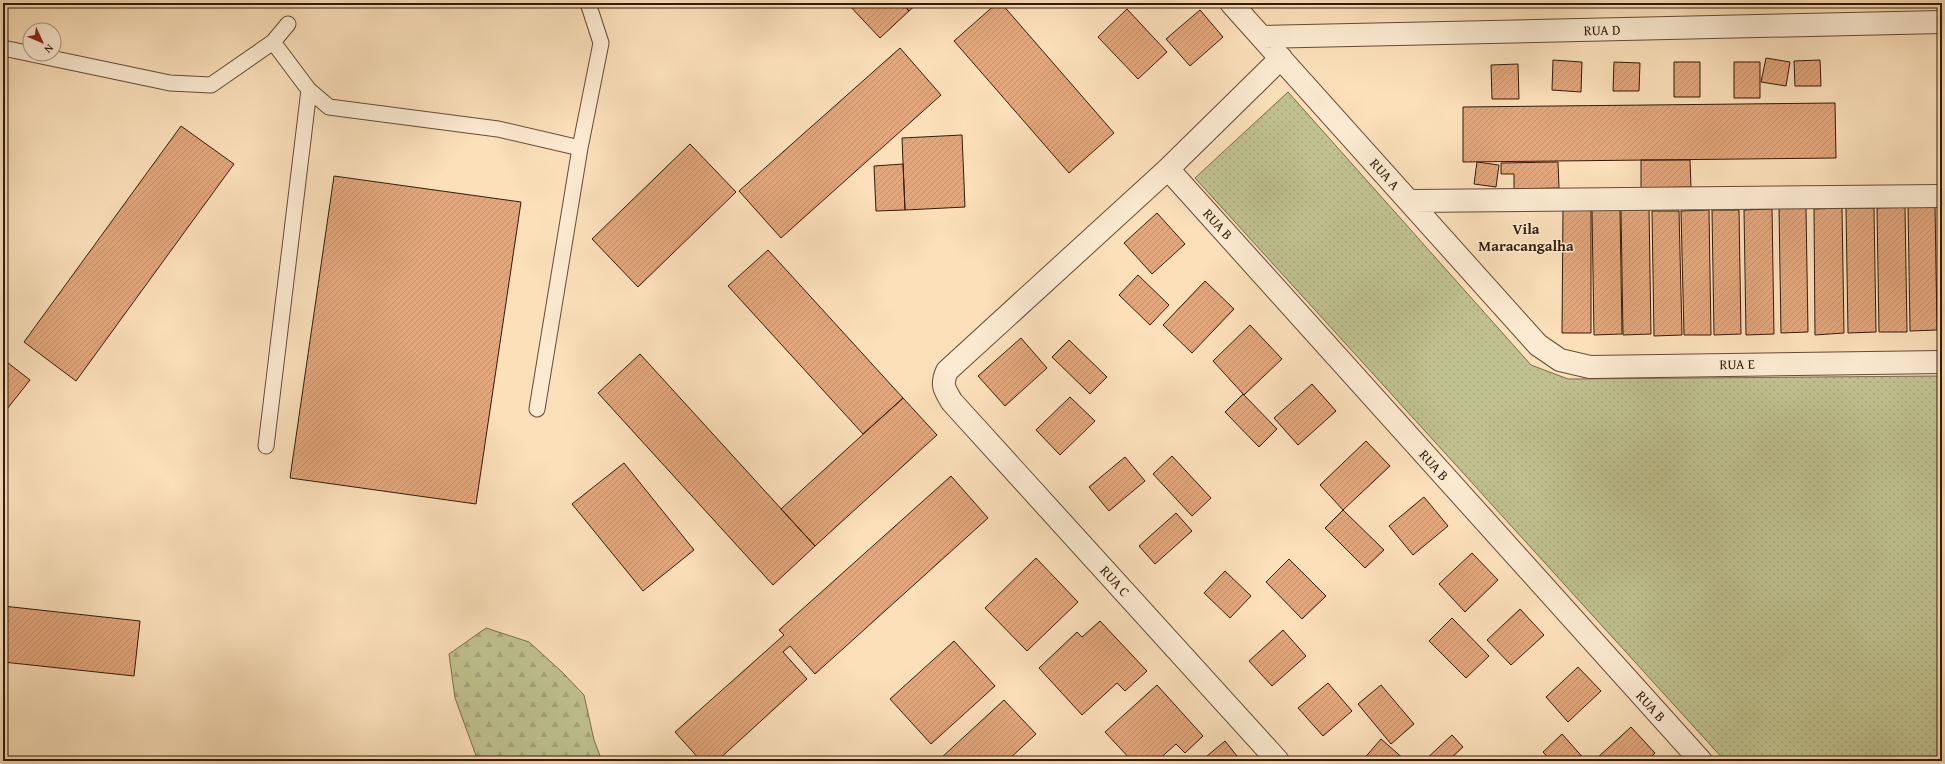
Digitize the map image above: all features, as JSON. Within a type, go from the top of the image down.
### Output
[{"type":"street","name":"RUA A","points":[[1231,3],[1538,345]]},
{"type":"street","name":"RUA D","points":[[1263,37],[1942,22]]},
{"type":"street","name":"RUA C","points":[[1278,761],[952,402],[944,390],[943,380],[947,371],[1168,169],[1281,58]]},
{"type":"street","name":"RUA B","points":[[1168,169],[1700,761]]},
{"type":"street","points":[[1410,201],[1942,196]]},
{"type":"street","name":"RUA E","points":[[1538,345],[1560,360],[1590,367],[1942,362]]},
{"type":"lane","points":[[537,409],[580,148],[601,43],[588,3]]},
{"type":"lane","points":[[3,48],[170,83],[211,85],[273,42],[288,24]]},
{"type":"lane","points":[[273,42],[309,90],[329,107],[498,129],[580,148]]},
{"type":"lane","points":[[266,446],[309,90]]},
{"type":"green space","points":[[1288,92],[1531,365],[1568,379],[1942,376],[1942,761],[1725,761],[1195,178]]},
{"type":"green space","points":[[486,628],[529,642],[562,672],[584,695],[594,740],[602,761],[478,761],[455,698],[449,654]]},
{"type":"building","points":[[847,3],[902,3],[909,11],[880,38]]},
{"type":"building","points":[[902,3],[918,3],[909,11]]},
{"type":"building","points":[[997,3],[1001,3],[1114,133],[1069,173],[954,41]]},
{"type":"building","points":[[1127,9],[1167,52],[1138,79],[1098,37]]},
{"type":"building","points":[[1200,10],[1223,37],[1190,66],[1166,39]]},
{"type":"building","points":[[900,48],[941,95],[781,238],[739,191]]},
{"type":"building","points":[[1766,58],[1790,62],[1786,86],[1761,82]]},
{"type":"building","points":[[1553,60],[1582,62],[1581,92],[1552,90]]},
{"type":"building","points":[[1820,60],[1821,86],[1795,86],[1794,61]]},
{"type":"building","points":[[1614,62],[1640,63],[1639,91],[1613,91]]},
{"type":"building","points":[[1674,62],[1700,62],[1700,97],[1674,97]]},
{"type":"building","points":[[1734,62],[1760,62],[1760,98],[1734,98]]},
{"type":"building","points":[[1518,64],[1519,99],[1492,99],[1491,65]]},
{"type":"building","points":[[1835,103],[1836,158],[1463,162],[1463,107]]},
{"type":"building","points":[[181,126],[234,164],[76,381],[24,342]]},
{"type":"building","points":[[962,135],[965,207],[905,210],[902,138]]},
{"type":"building","points":[[690,144],[736,192],[638,287],[592,239]]},
{"type":"building","points":[[1641,160],[1690,160],[1691,187],[1641,188]]},
{"type":"building","points":[[1477,162],[1499,165],[1496,187],[1474,184]]},
{"type":"building","points":[[1558,162],[1559,188],[1514,189],[1514,174],[1501,174],[1501,163]]},
{"type":"building","points":[[903,164],[905,210],[876,211],[874,166]]},
{"type":"building","points":[[334,176],[521,202],[476,504],[290,478]]},
{"type":"building","points":[[1935,205],[1937,330],[1910,331],[1908,206]]},
{"type":"building","points":[[1563,207],[1591,207],[1591,333],[1562,333]]},
{"type":"building","points":[[1905,207],[1907,332],[1879,332],[1877,208]]},
{"type":"building","points":[[1779,208],[1806,208],[1808,332],[1781,333]]},
{"type":"building","points":[[1842,208],[1844,333],[1815,335],[1814,209]]},
{"type":"building","points":[[1846,208],[1874,208],[1876,332],[1848,333]]},
{"type":"building","points":[[1649,209],[1651,334],[1623,335],[1621,210]]},
{"type":"building","points":[[1772,209],[1774,334],[1746,335],[1744,210]]},
{"type":"building","points":[[1592,210],[1620,210],[1622,334],[1594,335]]},
{"type":"building","points":[[1709,210],[1711,335],[1684,335],[1681,211]]},
{"type":"building","points":[[1712,210],[1739,210],[1741,334],[1714,335]]},
{"type":"building","points":[[1652,211],[1679,211],[1682,335],[1654,336]]},
{"type":"building","points":[[1157,213],[1185,244],[1152,274],[1124,243]]},
{"type":"building","points":[[768,250],[903,398],[863,434],[728,286]]},
{"type":"building","points":[[1138,275],[1169,305],[1150,325],[1119,295]]},
{"type":"building","points":[[1205,281],[1234,309],[1192,353],[1163,325]]},
{"type":"building","points":[[1250,325],[1282,359],[1244,395],[1213,361]]},
{"type":"building","points":[[1021,338],[1047,368],[1005,406],[978,376]]},
{"type":"building","points":[[1069,340],[1107,377],[1090,394],[1052,357]]},
{"type":"building","points":[[640,354],[815,546],[773,585],[598,393]]},
{"type":"building","points":[[3,359],[30,380],[3,414]]},
{"type":"building","points":[[1312,384],[1336,411],[1298,445],[1274,418]]},
{"type":"building","points":[[1243,394],[1277,429],[1259,447],[1225,412]]},
{"type":"building","points":[[1070,397],[1095,421],[1060,455],[1036,430]]},
{"type":"building","points":[[903,398],[937,435],[815,546],[781,509]]},
{"type":"building","points":[[1366,441],[1390,466],[1343,510],[1320,485]]},
{"type":"building","points":[[1172,456],[1211,498],[1192,516],[1153,474]]},
{"type":"building","points":[[1125,457],[1145,481],[1109,511],[1089,487]]},
{"type":"building","points":[[624,463],[694,550],[643,591],[572,504]]},
{"type":"building","points":[[951,476],[988,518],[815,674],[790,646],[783,652],[807,679],[717,761],[701,761],[675,732],[784,635],[779,630]]},
{"type":"building","points":[[1424,497],[1448,526],[1413,555],[1389,526]]},
{"type":"building","points":[[1343,510],[1384,550],[1365,568],[1325,528]]},
{"type":"building","points":[[1176,513],[1192,531],[1155,564],[1139,546]]},
{"type":"building","points":[[1472,553],[1498,580],[1465,612],[1439,584]]},
{"type":"building","points":[[1036,558],[1078,602],[1027,651],[985,608]]},
{"type":"building","points":[[1289,559],[1326,596],[1302,619],[1266,582]]},
{"type":"building","points":[[1225,571],[1251,596],[1230,618],[1204,593]]},
{"type":"building","points":[[3,606],[140,621],[134,676],[3,662]]},
{"type":"building","points":[[1520,609],[1544,635],[1511,665],[1487,640]]},
{"type":"building","points":[[1452,618],[1489,656],[1466,678],[1429,641]]},
{"type":"building","points":[[1100,621],[1147,671],[1125,691],[1117,683],[1082,715],[1039,668],[1077,632],[1082,637]]},
{"type":"building","points":[[1283,630],[1306,656],[1272,686],[1249,661]]},
{"type":"building","points":[[954,641],[995,686],[931,744],[890,699]]},
{"type":"building","points":[[1578,667],[1601,691],[1568,722],[1546,697]]},
{"type":"building","points":[[1328,683],[1352,711],[1323,736],[1298,708]]},
{"type":"building","points":[[1157,685],[1203,736],[1185,753],[1176,744],[1157,761],[1132,761],[1105,732]]},
{"type":"building","points":[[1381,685],[1414,724],[1391,744],[1358,704]]},
{"type":"building","points":[[1004,700],[1036,734],[1007,761],[943,761],[941,758]]},
{"type":"building","points":[[1631,727],[1655,753],[1647,761],[1600,761],[1597,758]]},
{"type":"building","points":[[1562,734],[1586,761],[1551,761],[1543,752]]},
{"type":"building","points":[[1452,735],[1463,747],[1448,761],[1424,761]]},
{"type":"building","points":[[1381,739],[1405,760],[1362,761]]},
{"type":"building","points":[[1225,741],[1241,761],[1201,761]]},
{"type":"district","name":"Vila Maracangalha","points":[[1526,236]]}]
